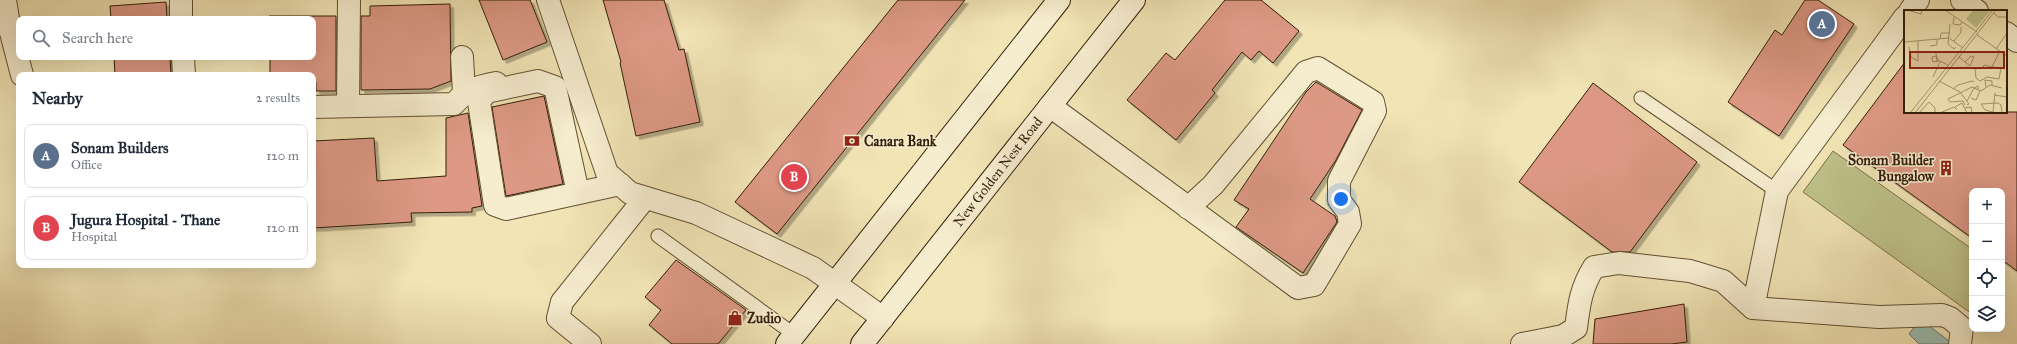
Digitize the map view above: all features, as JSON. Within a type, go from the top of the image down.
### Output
[{"type":"street","points":[[5,0],[9,25],[16,52]]},
{"type":"street","points":[[180,0],[181,16]]},
{"type":"street","points":[[348,106],[349,0]]},
{"type":"street","points":[[548,0],[607,173],[630,193],[696,213],[813,268],[883,318]]},
{"type":"street","points":[[791,339],[1059,0]]},
{"type":"street","name":"New Golden Nest Road","points":[[862,344],[1134,0]]},
{"type":"street","points":[[1911,10],[1918,0]]},
{"type":"street","points":[[1962,0],[1976,10]]},
{"type":"street","points":[[1753,308],[1777,191],[1904,18]]},
{"type":"street","points":[[2007,34],[2017,41]]},
{"type":"street","points":[[462,57],[464,93]]},
{"type":"street","points":[[18,60],[21,72]]},
{"type":"street","points":[[183,60],[184,72]]},
{"type":"street","points":[[316,107],[454,104],[464,93],[475,87],[571,68]]},
{"type":"street","points":[[1050,106],[1188,208],[1298,288],[1314,286],[1350,224],[1348,212],[1339,200],[1339,181],[1375,111],[1373,102],[1318,68],[1306,72],[1213,186],[1188,208]]},
{"type":"street","points":[[578,193],[555,87],[538,81],[486,92],[479,102],[495,205],[506,209],[620,184]]},
{"type":"street","points":[[590,344],[558,318],[562,302],[645,198]]},
{"type":"street","points":[[1522,344],[1563,336],[1576,328],[1581,293],[1584,283],[1594,267],[1619,263],[1690,271],[1723,281],[1753,308],[1880,317],[1942,315],[1950,318],[1962,328],[1960,344]]},
{"type":"lane","points":[[1641,98],[1777,191]]},
{"type":"lane","points":[[658,236],[791,339]]},
{"type":"green space","points":[[1833,151],[1969,247],[1969,312],[1803,192]]},
{"type":"water","points":[[1920,319],[1953,344],[1919,344],[1909,334]]},
{"type":"building","points":[[479,0],[530,0],[547,42],[503,60]]},
{"type":"building","points":[[603,0],[664,0],[679,50],[684,49],[700,122],[636,136],[621,62]]},
{"type":"building","points":[[898,0],[965,0],[777,234],[735,202]]},
{"type":"building","points":[[1225,0],[1261,0],[1299,31],[1273,63],[1259,51],[1251,60],[1242,52],[1212,90],[1215,93],[1176,140],[1127,100],[1166,53],[1175,60]]},
{"type":"building","points":[[1805,0],[1818,0],[1854,24],[1779,136],[1728,102],[1775,30],[1782,35]]},
{"type":"building","points":[[166,2],[167,16],[111,16],[110,6]]},
{"type":"building","points":[[450,4],[451,81],[430,89],[361,90],[361,16],[370,16],[370,6]]},
{"type":"building","points":[[316,16],[336,16],[336,91],[316,91],[316,72],[270,72],[270,60],[316,60]]},
{"type":"building","points":[[114,60],[170,60],[171,72],[115,72]]},
{"type":"building","name":"Sonam Builder Bungalow","points":[[1904,63],[1904,113],[2017,112],[2017,271],[2005,262],[2005,188],[1969,188],[1969,236],[1843,145]]},
{"type":"building","points":[[1316,82],[1362,110],[1336,160],[1310,199],[1335,216],[1337,222],[1303,273],[1236,227],[1249,209],[1234,200],[1306,92]]},
{"type":"building","points":[[1593,83],[1697,162],[1630,252],[1612,252],[1519,182]]},
{"type":"building","points":[[544,96],[563,184],[506,196],[492,107]]},
{"type":"building","points":[[468,113],[482,206],[472,208],[472,212],[411,213],[412,222],[316,228],[316,141],[374,138],[377,181],[446,176],[446,118]]},
{"type":"building","points":[[676,260],[746,310],[718,344],[672,344],[649,325],[661,310],[645,297]]},
{"type":"building","points":[[1684,304],[1687,342],[1671,344],[1593,344],[1595,319]]},
{"type":"place","name":"Sonam Builders","points":[[1822,24]]},
{"type":"place","name":"Canara Bank","points":[[852,141]]},
{"type":"place","name":"Sonam Builder Bungalow","points":[[1946,168]]},
{"type":"place","name":"Jugura Hospital - Thane","points":[[794,177]]},
{"type":"place","name":"Zudio","points":[[735,318]]}]
